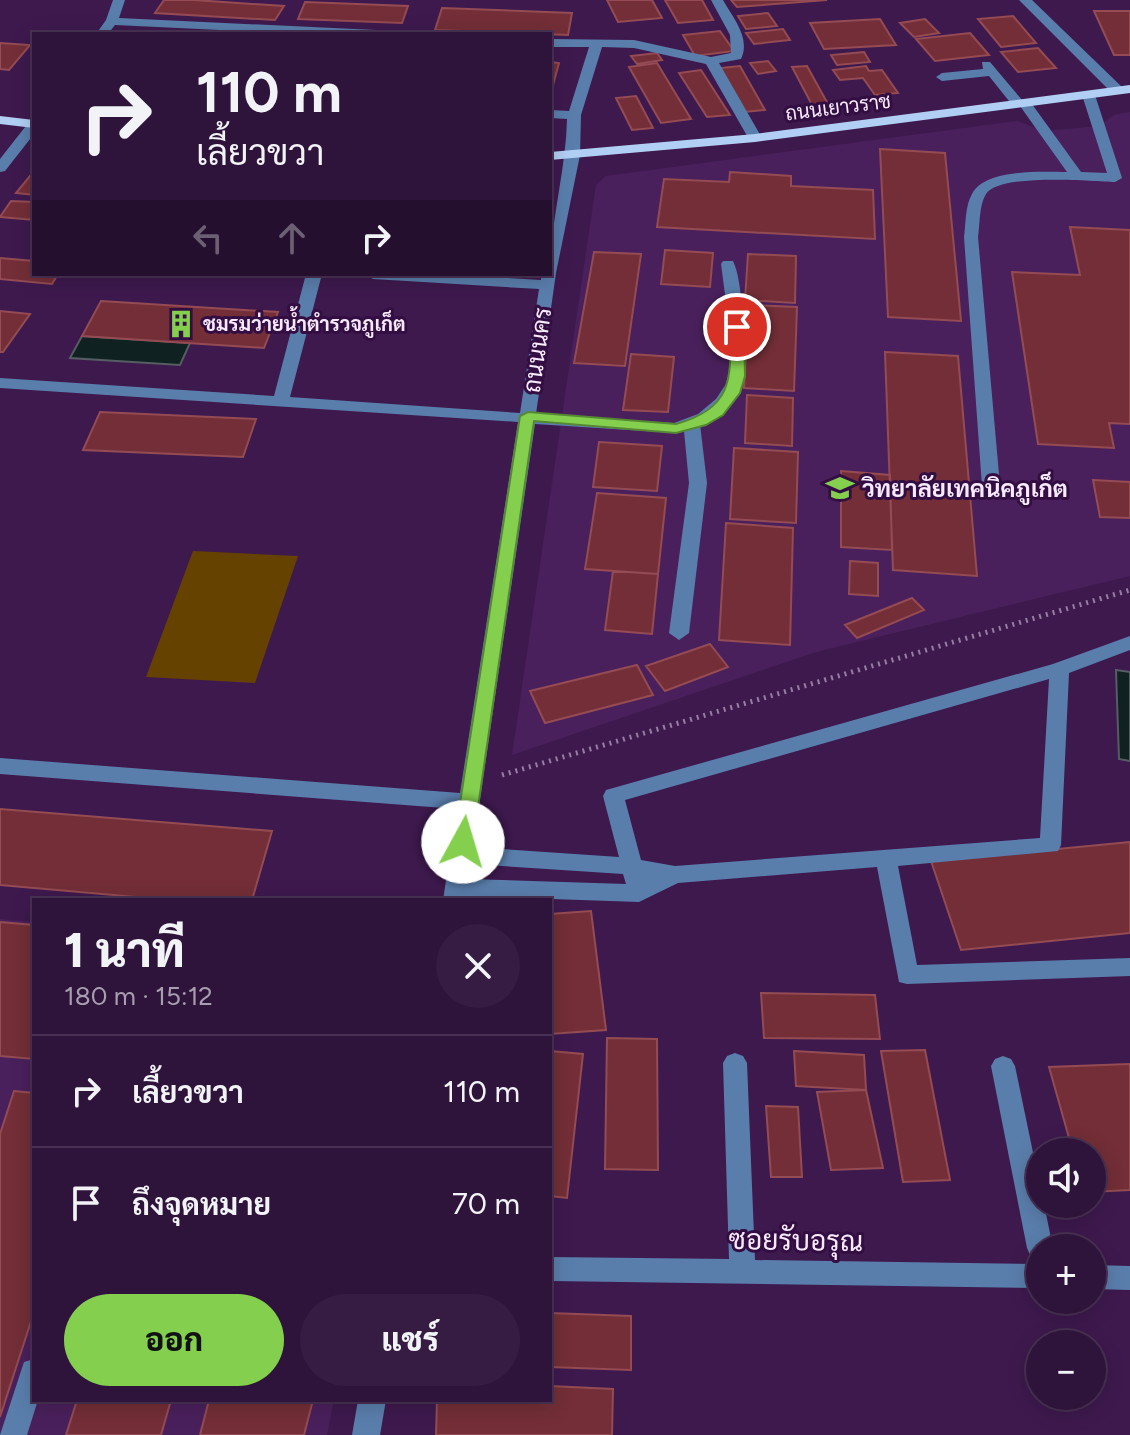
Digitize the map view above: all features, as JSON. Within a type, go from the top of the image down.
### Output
[{"type":"main road","name":"ถนนเยาวราช","points":[[552,156],[755,138],[1124,90]]},
{"type":"main road","points":[[0,120],[32,124]]},
{"type":"street","points":[[104,32],[112,21],[119,0]]},
{"type":"street","points":[[552,43],[646,45],[711,61],[737,56],[740,43],[717,0]]},
{"type":"street","points":[[1025,0],[1124,90]]},
{"type":"street","points":[[112,21],[335,32]]},
{"type":"street","name":"ถนนนคร","points":[[552,261],[573,155],[574,115],[596,45]]},
{"type":"street","points":[[711,61],[755,138]]},
{"type":"street","points":[[942,77],[989,68],[1021,103],[1077,176]]},
{"type":"street","points":[[991,486],[971,237],[978,197],[989,183],[1009,178],[1077,176],[1122,179],[1089,95]]},
{"type":"street","points":[[552,114],[574,115]]},
{"type":"street","points":[[3,161],[32,126]]},
{"type":"street","points":[[0,383],[676,428],[692,424],[717,411],[732,393],[738,376],[737,327],[728,264]]},
{"type":"street","points":[[281,400],[313,276]]},
{"type":"street","name":"ถนนนคร","points":[[455,894],[549,276]]},
{"type":"street","points":[[679,633],[698,483],[692,424]]},
{"type":"street","points":[[639,893],[613,796],[1059,669],[1130,643]]},
{"type":"street","points":[[461,855],[631,866],[675,875],[1050,845],[1059,669]]},
{"type":"street","points":[[0,766],[468,802]]},
{"type":"street","points":[[886,858],[907,975],[1130,967]]},
{"type":"street","points":[[455,894],[639,893],[675,875]]},
{"type":"street","points":[[735,1063],[742,1271]]},
{"type":"street","points":[[1003,1066],[1037,1234]]},
{"type":"street","name":"ซอยรับอรุณ","points":[[552,1269],[1026,1276]]},
{"type":"street","points":[[1106,1277],[1130,1278]]},
{"type":"street","points":[[13,1435],[32,1378]]},
{"type":"street","points":[[366,1435],[372,1402]]},
{"type":"path","points":[[499,776],[1130,590]]},
{"type":"shaded area","name":"วิทยาลัยเทคนิคภูเก็ต","points":[[1130,112],[1130,576],[816,652],[512,755],[596,185],[606,176],[1017,121],[1045,131],[1099,126],[1114,115]]},
{"type":"shaded area","points":[[82,336],[190,343],[180,365],[70,358]]},
{"type":"shaded area","points":[[193,551],[298,556],[255,683],[146,677]]},
{"type":"shaded area","points":[[1116,670],[1130,672],[1130,761],[1119,759]]},
{"type":"shaded area","points":[[0,919],[32,922],[32,1402],[334,1402],[327,1435],[0,1435]]},
{"type":"building","points":[[164,0],[284,6],[275,20],[155,13]]},
{"type":"building","points":[[607,0],[652,0],[662,18],[618,22]]},
{"type":"building","points":[[665,0],[702,0],[713,20],[678,23]]},
{"type":"building","points":[[731,0],[827,0],[737,7]]},
{"type":"building","points":[[305,2],[408,6],[402,23],[298,19]]},
{"type":"building","points":[[442,8],[572,13],[568,35],[435,30]]},
{"type":"building","points":[[1094,11],[1130,11],[1130,55],[1114,55]]},
{"type":"building","points":[[768,13],[777,26],[746,29],[738,16]]},
{"type":"building","points":[[1013,16],[1036,43],[1001,47],[978,19]]},
{"type":"building","points":[[880,19],[896,45],[824,49],[810,23]]},
{"type":"building","points":[[925,19],[939,33],[914,37],[900,23]]},
{"type":"building","points":[[783,29],[790,40],[754,44],[746,33]]},
{"type":"building","points":[[720,31],[734,51],[695,56],[683,35]]},
{"type":"building","points":[[970,33],[989,55],[935,61],[916,39]]},
{"type":"building","points":[[0,43],[30,45],[9,70],[0,69]]},
{"type":"building","points":[[1038,48],[1056,68],[1018,72],[1001,52]]},
{"type":"building","points":[[864,52],[870,62],[837,65],[831,55]]},
{"type":"building","points":[[657,53],[662,60],[637,64],[631,56]]},
{"type":"building","points":[[768,61],[776,71],[758,74],[750,63]]},
{"type":"building","points":[[552,62],[559,63],[552,89]]},
{"type":"building","points":[[657,63],[691,119],[661,123],[629,67]]},
{"type":"building","points":[[740,66],[765,110],[744,112],[720,68]]},
{"type":"building","points":[[807,66],[828,104],[812,105],[792,67]]},
{"type":"building","points":[[866,66],[869,71],[882,70],[898,93],[875,95],[863,78],[840,80],[833,70]]},
{"type":"building","points":[[701,70],[730,115],[707,117],[679,73]]},
{"type":"building","points":[[636,96],[653,128],[632,130],[616,98]]},
{"type":"building","points":[[880,149],[945,153],[961,321],[888,317]]},
{"type":"building","points":[[730,172],[791,176],[791,186],[873,190],[875,239],[657,227],[664,179],[729,182]]},
{"type":"building","points":[[32,173],[32,195],[16,193]]},
{"type":"building","points":[[11,201],[32,202],[32,220],[0,217]]},
{"type":"building","points":[[1070,227],[1130,230],[1130,424],[1109,423],[1114,448],[1038,444],[1012,272],[1080,275]]},
{"type":"building","points":[[665,250],[713,253],[710,287],[661,284]]},
{"type":"building","points":[[594,252],[641,254],[625,366],[574,363]]},
{"type":"building","points":[[748,254],[796,256],[795,303],[745,300]]},
{"type":"building","points":[[0,258],[32,261],[32,276],[57,276],[52,284],[0,279]]},
{"type":"building","name":"ชมรมว่ายน้ำตำรวจภูเก็ต","points":[[101,301],[278,312],[264,348],[82,336]]},
{"type":"building","points":[[749,305],[797,307],[794,391],[744,388]]},
{"type":"building","points":[[0,311],[30,314],[3,352],[0,352]]},
{"type":"building","points":[[885,352],[958,356],[977,576],[893,570]]},
{"type":"building","points":[[631,354],[674,357],[668,412],[623,410]]},
{"type":"building","points":[[747,395],[793,398],[792,446],[745,443]]},
{"type":"building","points":[[100,412],[256,419],[243,457],[83,450]]},
{"type":"building","points":[[599,442],[662,446],[657,491],[593,487]]},
{"type":"building","points":[[734,448],[798,452],[796,523],[730,519]]},
{"type":"building","points":[[841,471],[890,475],[892,550],[841,547]]},
{"type":"building","points":[[1093,480],[1130,482],[1130,518],[1100,517]]},
{"type":"building","points":[[597,493],[666,498],[658,574],[585,569]]},
{"type":"building","points":[[726,523],[793,528],[790,645],[719,640]]},
{"type":"building","points":[[850,561],[878,563],[878,596],[849,594]]},
{"type":"building","points":[[613,571],[658,574],[652,634],[605,630]]},
{"type":"building","points":[[912,598],[924,610],[857,638],[845,625]]},
{"type":"building","points":[[710,644],[728,667],[665,691],[646,666]]},
{"type":"building","points":[[637,665],[653,695],[545,723],[530,691]]},
{"type":"building","points":[[0,809],[272,831],[253,898],[147,898],[0,885]]},
{"type":"building","points":[[1130,842],[1130,933],[961,950],[931,861]]},
{"type":"building","points":[[591,911],[606,1030],[552,1034],[552,914]]},
{"type":"building","points":[[0,922],[32,925],[32,1059],[0,1056]]},
{"type":"building","points":[[761,993],[875,995],[880,1039],[764,1038]]},
{"type":"building","points":[[607,1038],[657,1039],[658,1170],[605,1169]]},
{"type":"building","points":[[925,1050],[950,1180],[903,1182],[881,1051]]},
{"type":"building","points":[[552,1051],[583,1054],[567,1198],[552,1196]]},
{"type":"building","points":[[794,1051],[864,1055],[866,1090],[796,1086]]},
{"type":"building","points":[[1130,1064],[1130,1190],[1106,1191],[1106,1138],[1069,1138],[1049,1067]]},
{"type":"building","points":[[866,1090],[883,1168],[831,1170],[817,1092]]},
{"type":"building","points":[[14,1091],[32,1093],[32,1318],[0,1417],[0,1134]]},
{"type":"building","points":[[766,1106],[798,1107],[802,1177],[771,1177]]},
{"type":"building","points":[[552,1313],[631,1316],[631,1370],[552,1367]]},
{"type":"building","points":[[552,1386],[613,1389],[612,1435],[436,1435],[437,1402],[552,1402]]},
{"type":"building","points":[[76,1402],[170,1402],[161,1435],[66,1435]]},
{"type":"building","points":[[208,1402],[312,1402],[304,1435],[200,1435]]},
{"type":"place","name":"ชมรมว่ายน้ำตำรวจภูเก็ต","points":[[181,324]]},
{"type":"place","name":"วิทยาลัยเทคนิคภูเก็ต","points":[[840,488]]},
{"type":"route","points":[[463,842],[528,416],[637,427],[676,428],[700,422],[717,411],[732,393],[738,376],[737,327]]}]
